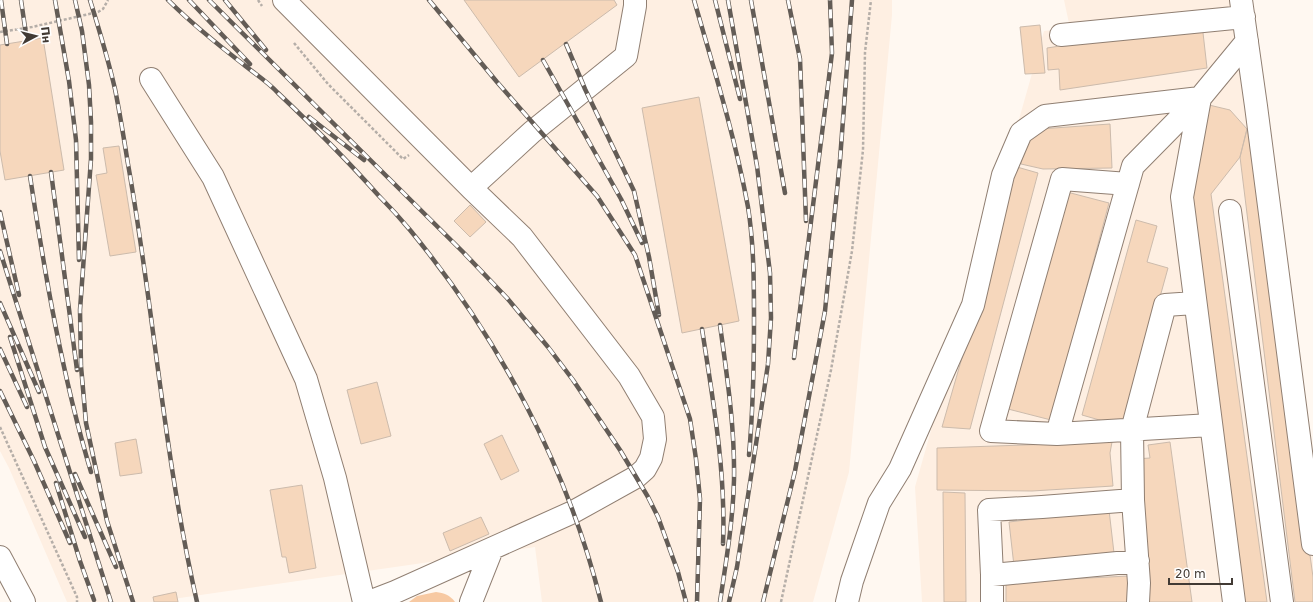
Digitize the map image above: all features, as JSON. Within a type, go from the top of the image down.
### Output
[{"type":"street","points":[[284,0],[471,188],[522,237],[629,376],[653,417],[655,439],[651,458],[645,468],[636,477],[573,512],[369,602]]},
{"type":"street","points":[[471,188],[532,132],[626,56],[635,0]]},
{"type":"street","points":[[1061,35],[1242,8],[1313,544]]},
{"type":"street","points":[[1057,434],[1133,166],[1200,98],[1247,41]]},
{"type":"street","points":[[151,79],[212,177],[306,379],[334,478],[364,602]]},
{"type":"street","points":[[1200,98],[1182,197],[1234,602]]},
{"type":"street","points":[[846,602],[879,503],[900,469],[973,305],[1003,175],[1021,133],[1046,116],[1200,98]]},
{"type":"street","points":[[1128,184],[1062,178],[991,431],[1057,434],[1211,426]]},
{"type":"street","points":[[1230,211],[1282,602]]},
{"type":"street","points":[[1138,602],[1138,561],[1132,500],[1132,430],[1165,304],[1196,303]]},
{"type":"street","points":[[992,602],[989,510],[1132,500]]},
{"type":"street","points":[[471,602],[492,549]]},
{"type":"street","points":[[0,558],[24,602]]},
{"type":"street","points":[[992,575],[1138,561]]},
{"type":"path","points":[[0,32],[32,27],[98,12],[103,9],[108,0]]},
{"type":"path","points":[[781,602],[831,370],[852,251],[863,150],[865,52],[871,0]]},
{"type":"path","points":[[0,427],[77,597],[77,602]]},
{"type":"shaded area","points":[[0,0],[892,0],[892,15],[849,472],[813,602],[542,602],[535,547],[152,602],[67,602],[9,468],[0,451]]},
{"type":"shaded area","points":[[1064,0],[1234,0],[1313,467],[1313,602],[922,602],[915,487],[1044,31],[1070,28]]},
{"type":"shaded area","points":[[436,592],[447,595],[455,602],[409,602],[417,596]]},
{"type":"building","points":[[464,0],[614,0],[617,5],[519,77]]},
{"type":"building","points":[[1202,24],[1207,68],[1060,90],[1059,69],[1048,70],[1047,48]]},
{"type":"building","points":[[1040,25],[1045,73],[1025,74],[1020,27]]},
{"type":"building","points":[[43,38],[64,170],[5,180],[0,151],[0,45]]},
{"type":"building","points":[[699,97],[739,321],[682,333],[642,108]]},
{"type":"building","points":[[1209,105],[1230,110],[1247,129],[1240,157],[1211,194],[1267,602],[1245,602],[1188,192]]},
{"type":"building","points":[[1110,124],[1112,168],[1043,169],[1021,164],[1021,151],[1026,130]]},
{"type":"building","points":[[1251,126],[1313,577],[1313,602],[1295,602],[1240,157],[1247,129]]},
{"type":"building","points":[[119,146],[136,252],[110,256],[96,175],[107,173],[103,148]]},
{"type":"building","points":[[1017,167],[1038,173],[970,429],[942,427]]},
{"type":"building","points":[[1067,192],[1109,203],[1051,420],[1008,409]]},
{"type":"building","points":[[470,205],[486,222],[470,237],[454,221]]},
{"type":"building","points":[[1136,220],[1157,226],[1147,262],[1168,268],[1126,420],[1103,421],[1082,415]]},
{"type":"building","points":[[377,382],[391,436],[361,444],[347,390]]},
{"type":"building","points":[[502,435],[519,471],[501,480],[484,444]]},
{"type":"building","points":[[136,439],[142,473],[120,476],[115,443]]},
{"type":"building","points":[[1112,442],[1110,453],[1113,486],[1032,491],[937,490],[937,448]]},
{"type":"building","points":[[1170,442],[1192,602],[1146,602],[1135,459],[1150,458],[1148,445]]},
{"type":"building","points":[[302,485],[316,568],[289,573],[286,557],[282,557],[270,490]]},
{"type":"building","points":[[943,492],[965,493],[966,602],[944,602]]},
{"type":"building","points":[[1109,510],[1114,553],[1014,566],[1009,522]]},
{"type":"building","points":[[481,517],[489,534],[450,551],[443,533]]},
{"type":"building","points":[[1129,576],[1128,602],[1006,602],[1006,582]]},
{"type":"building","points":[[176,592],[178,602],[154,602],[153,597]]},
{"type":"railway","points":[[1,0],[7,44]]},
{"type":"railway","points":[[21,0],[27,41]]},
{"type":"railway","points":[[55,0],[69,81],[76,140],[79,260]]},
{"type":"railway","points":[[75,0],[82,31],[89,85],[91,122],[91,159],[80,310],[81,366],[86,423],[107,521],[133,602]]},
{"type":"railway","points":[[90,0],[115,89],[120,117],[137,219],[176,493],[197,602]]},
{"type":"railway","points":[[168,0],[204,33],[270,85],[317,131],[355,169],[399,217],[442,271],[473,315],[501,359],[549,453],[587,551],[601,602]]},
{"type":"railway","points":[[189,0],[250,64]]},
{"type":"railway","points":[[209,0],[463,252],[507,298],[548,347],[573,380],[620,450],[648,497],[658,517],[678,572],[686,602]]},
{"type":"railway","points":[[225,0],[266,50]]},
{"type":"railway","points":[[429,0],[497,82],[597,196],[635,255],[690,419],[700,499],[697,602]]},
{"type":"railway","points":[[694,0],[730,129],[743,181],[750,221],[754,293],[754,339],[749,455]]},
{"type":"railway","points":[[715,0],[740,99]]},
{"type":"railway","points":[[728,0],[757,166],[770,273],[771,318],[768,364],[737,567],[729,602]]},
{"type":"railway","points":[[751,0],[785,193]]},
{"type":"railway","points":[[788,0],[800,59],[806,221]]},
{"type":"railway","points":[[794,358],[832,53],[830,0]]},
{"type":"railway","points":[[763,602],[795,471],[825,311],[840,160],[852,0]]},
{"type":"railway","points":[[566,44],[585,89],[634,191],[649,257],[659,315]]},
{"type":"railway","points":[[543,60],[621,199],[642,243]]},
{"type":"railway","points":[[309,117],[364,160]]},
{"type":"railway","points":[[51,172],[77,370]]},
{"type":"railway","points":[[30,176],[55,325],[71,399],[91,472]]},
{"type":"railway","points":[[0,212],[19,295]]},
{"type":"railway","points":[[0,251],[111,602]]},
{"type":"railway","points":[[0,303],[39,392]]},
{"type":"railway","points":[[720,325],[732,422],[734,480],[731,526],[720,602]]},
{"type":"railway","points":[[702,329],[721,463],[723,490],[723,544]]},
{"type":"railway","points":[[10,337],[45,447],[85,537]]},
{"type":"railway","points":[[0,349],[27,407]]},
{"type":"railway","points":[[0,391],[34,461],[70,543]]},
{"type":"railway","points":[[75,474],[116,567]]},
{"type":"railway","points":[[56,483],[80,561],[94,600]]}]
